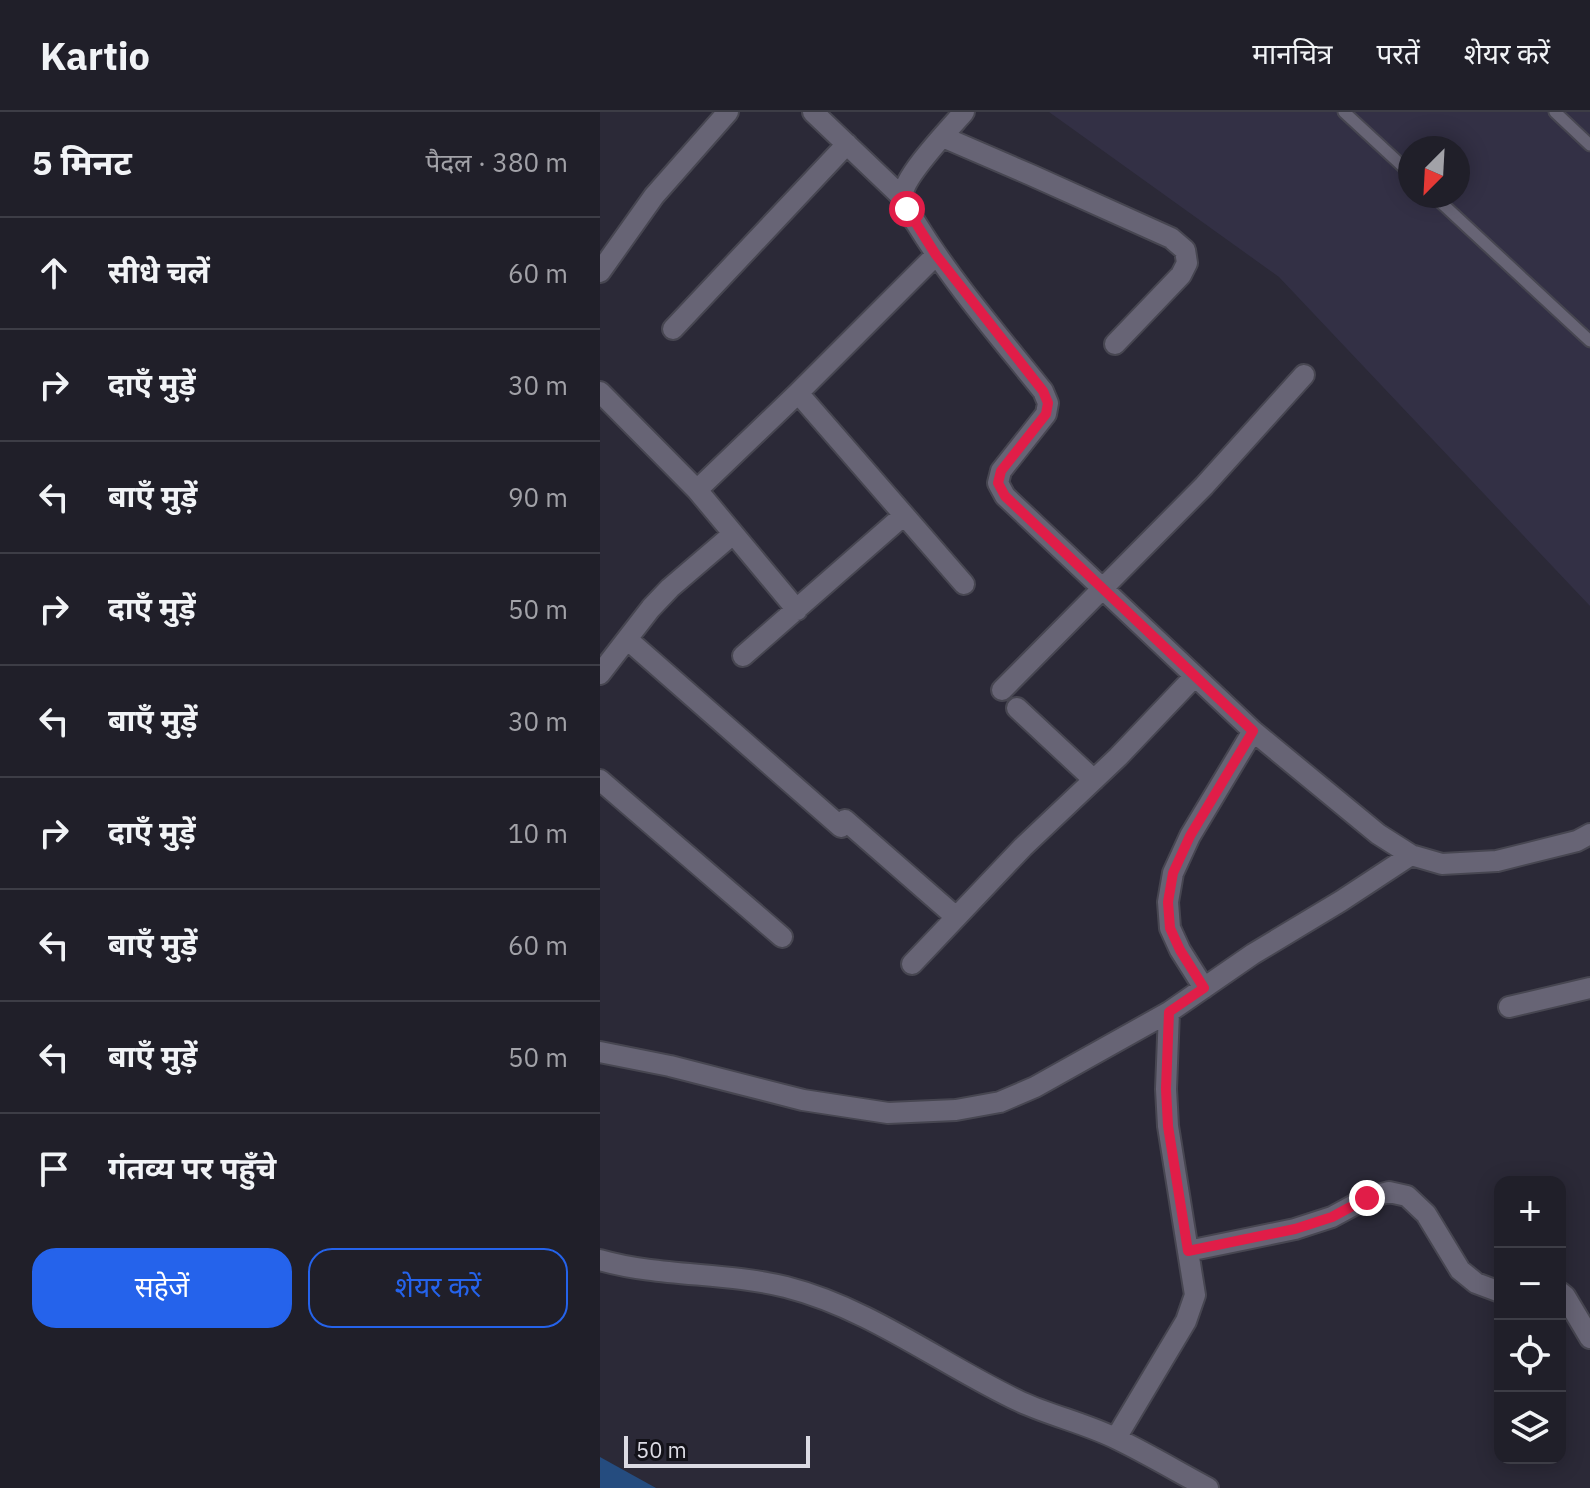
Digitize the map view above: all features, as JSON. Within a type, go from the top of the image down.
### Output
[{"type":"street","points":[[600,272],[660,188],[728,112]]},
{"type":"street","points":[[813,112],[902,197],[936,255],[1043,391],[1048,403],[1046,414],[1001,471],[998,483],[1005,496],[1253,731],[1378,834],[1411,855],[1442,864],[1497,861],[1577,841],[1590,834]]},
{"type":"street","points":[[902,197],[914,172],[964,112]]},
{"type":"street","points":[[943,137],[1171,238],[1185,250],[1187,263],[1181,275],[1115,344]]},
{"type":"street","points":[[673,329],[847,144]]},
{"type":"street","points":[[697,490],[936,255]]},
{"type":"street","points":[[1002,690],[1204,486],[1304,375]]},
{"type":"street","points":[[600,392],[697,490],[797,610]]},
{"type":"street","points":[[798,393],[964,584]]},
{"type":"street","points":[[743,656],[904,515]]},
{"type":"street","points":[[600,674],[670,588],[733,534]]},
{"type":"street","points":[[627,639],[956,917]]},
{"type":"street","points":[[912,964],[1023,847],[1118,757],[1195,676]]},
{"type":"street","points":[[1017,708],[1094,780]]},
{"type":"street","points":[[1204,988],[1170,928],[1168,902],[1173,873],[1190,836],[1253,731]]},
{"type":"street","points":[[600,780],[782,937]]},
{"type":"street","points":[[600,1052],[670,1066],[803,1100],[888,1113],[956,1110],[1000,1102],[1035,1087],[1169,1012],[1253,954],[1411,855]]},
{"type":"street","points":[[1509,1007],[1590,988]]},
{"type":"street","points":[[1116,1438],[1186,1321],[1195,1295],[1168,1126],[1169,1012]]},
{"type":"street","points":[[1188,1251],[1295,1229],[1332,1217],[1367,1198],[1389,1192],[1407,1196],[1426,1214],[1460,1270],[1476,1283],[1494,1290]]},
{"type":"street","points":[[600,1260],[787,1287],[833,1302],[871,1319],[1022,1402],[1116,1438],[1208,1488]]},
{"type":"street","points":[[1566,1298],[1590,1338]]},
{"type":"lane","points":[[1344,112],[1398,162]]},
{"type":"lane","points":[[1555,112],[1590,145]]},
{"type":"lane","points":[[1447,208],[1590,341]]},
{"type":"shaded area","points":[[1049,112],[1590,112],[1590,606],[1279,277]]},
{"type":"water","points":[[600,1457],[656,1488],[600,1488]]},
{"type":"route","points":[[907,209],[936,255],[1043,391],[1048,403],[1046,414],[1001,471],[998,483],[1005,496],[1253,731],[1190,836],[1173,873],[1168,902],[1170,928],[1204,988],[1169,1012],[1168,1126],[1188,1251],[1295,1229],[1332,1217],[1367,1198]]}]
